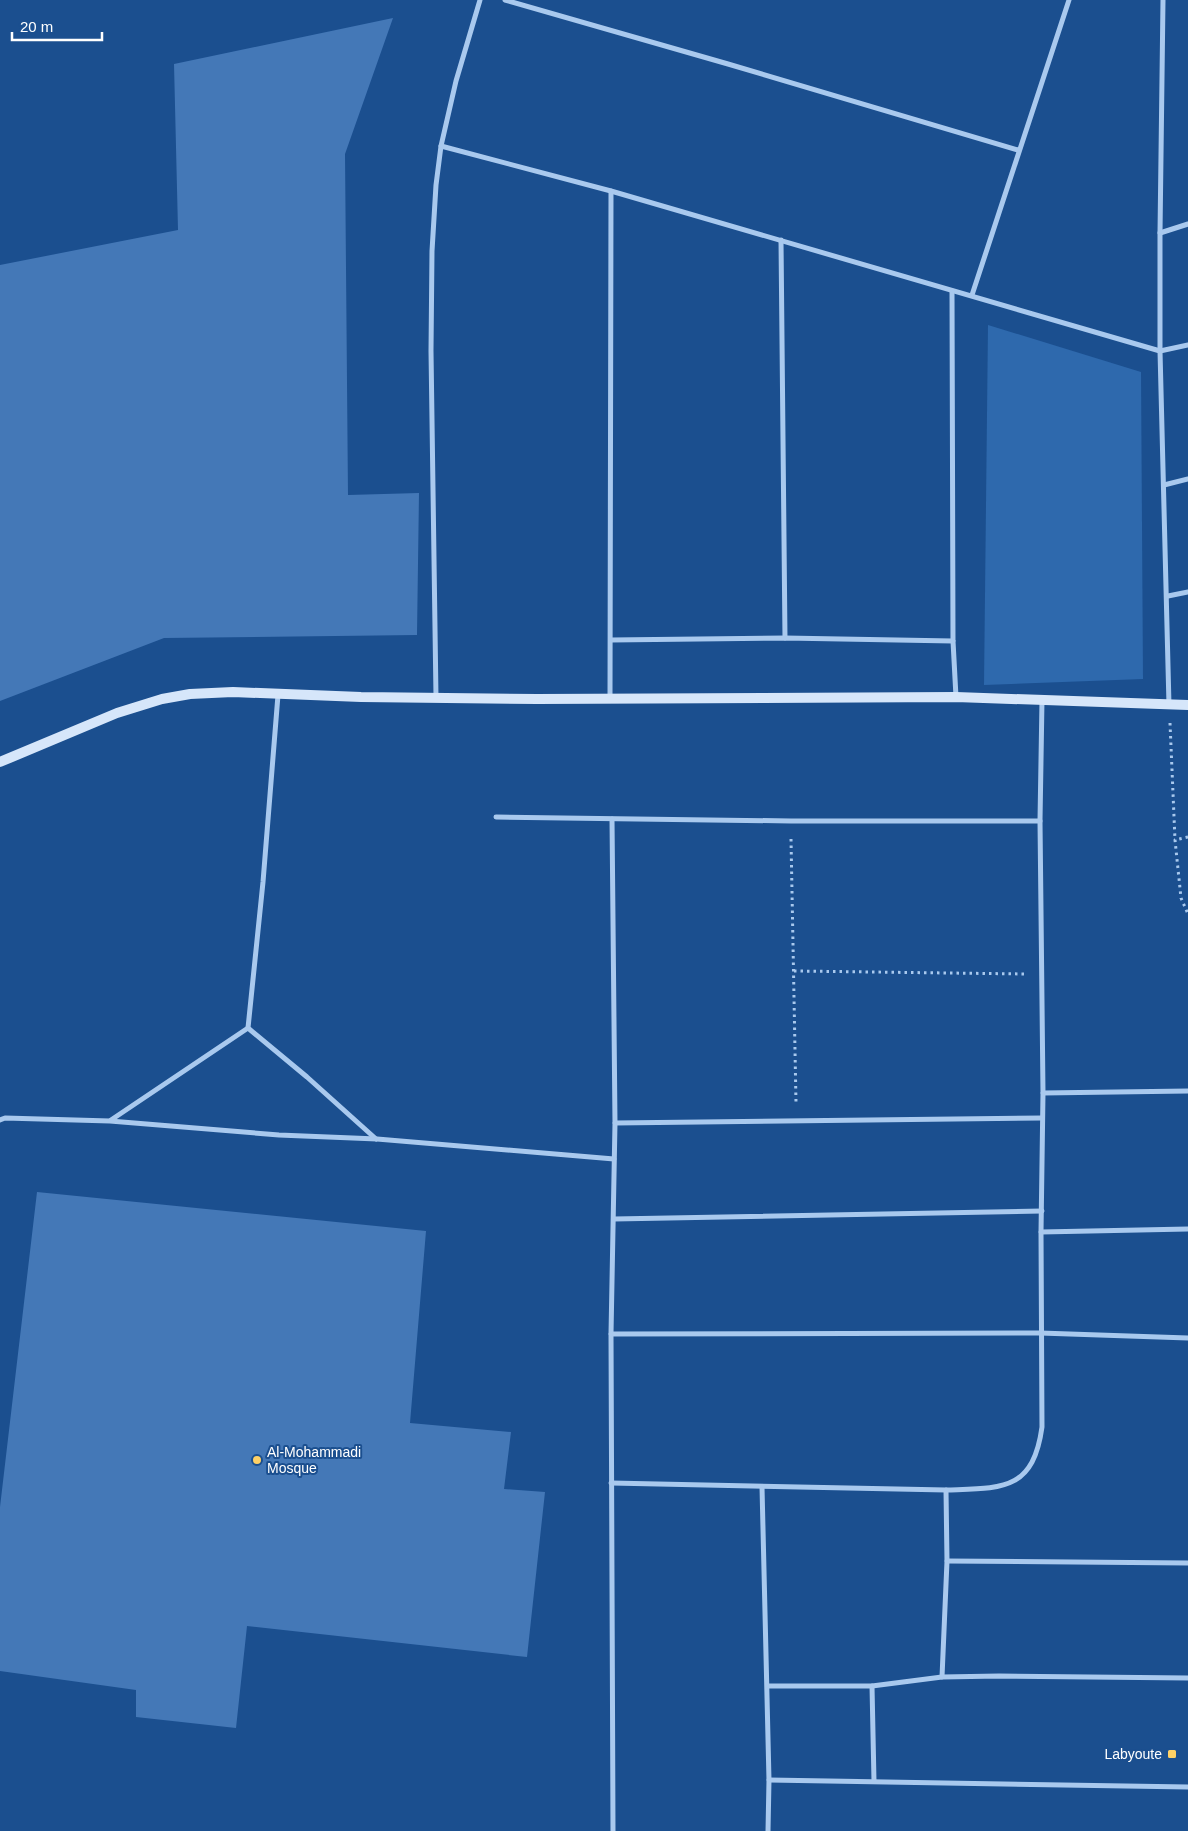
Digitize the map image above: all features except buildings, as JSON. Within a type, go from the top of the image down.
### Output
[{"type":"street","points":[[436,697],[431,351],[432,260],[436,185],[440,146],[456,81],[480,0]]},
{"type":"street","points":[[505,0],[1018,150]]},
{"type":"street","points":[[972,295],[1018,150],[1069,0]]},
{"type":"street","points":[[1163,0],[1160,351],[1170,705]]},
{"type":"street","points":[[440,146],[611,191],[1160,351],[1188,345]]},
{"type":"street","points":[[610,698],[611,191]]},
{"type":"street","points":[[1160,233],[1188,224]]},
{"type":"street","points":[[781,240],[785,638]]},
{"type":"street","points":[[952,291],[953,641],[956,697]]},
{"type":"street","points":[[1164,485],[1188,479]]},
{"type":"street","points":[[1168,596],[1188,592]]},
{"type":"street","points":[[611,640],[785,638],[953,641]]},
{"type":"street","points":[[0,762],[117,712],[162,699],[198,693],[234,692],[278,695],[536,699],[956,697],[1188,705]]},
{"type":"street","points":[[248,1028],[278,695]]},
{"type":"street","points":[[611,1483],[946,1490],[994,1489],[1013,1482],[1025,1472],[1033,1461],[1039,1448],[1042,1427],[1040,1334],[1043,1093],[1040,821],[1042,700]]},
{"type":"street","points":[[496,817],[791,821],[1040,821]]},
{"type":"street","points":[[612,819],[615,1123],[611,1334],[613,1831]]},
{"type":"street","points":[[110,1120],[248,1028]]},
{"type":"street","points":[[248,1028],[377,1139]]},
{"type":"street","points":[[1043,1093],[1188,1091]]},
{"type":"street","points":[[0,1120],[5,1118],[110,1120],[279,1136],[377,1139],[614,1159]]},
{"type":"street","points":[[615,1123],[1042,1118]]},
{"type":"street","points":[[614,1219],[1042,1211]]},
{"type":"street","points":[[1041,1232],[1188,1229]]},
{"type":"street","points":[[611,1334],[1040,1334],[1188,1338]]},
{"type":"street","points":[[762,1487],[768,1686],[768,1831]]},
{"type":"street","points":[[942,1677],[947,1561],[946,1490]]},
{"type":"street","points":[[947,1561],[1188,1563]]},
{"type":"street","points":[[768,1686],[872,1686],[942,1677],[1188,1678]]},
{"type":"street","points":[[872,1686],[874,1781]]},
{"type":"street","points":[[769,1780],[1188,1787]]},
{"type":"path","points":[[1170,705],[1175,840],[1181,898],[1188,914]]},
{"type":"path","points":[[791,821],[797,1121]]},
{"type":"path","points":[[1175,840],[1188,837]]},
{"type":"path","points":[[794,971],[1042,974]]},
{"type":"shaded area","points":[[988,325],[1141,372],[1143,679],[984,685]]},
{"type":"place","name":"Al-Mohammadi Mosque","points":[[257,1460]]},
{"type":"place","name":"Labyoute","points":[[1172,1754]]}]
